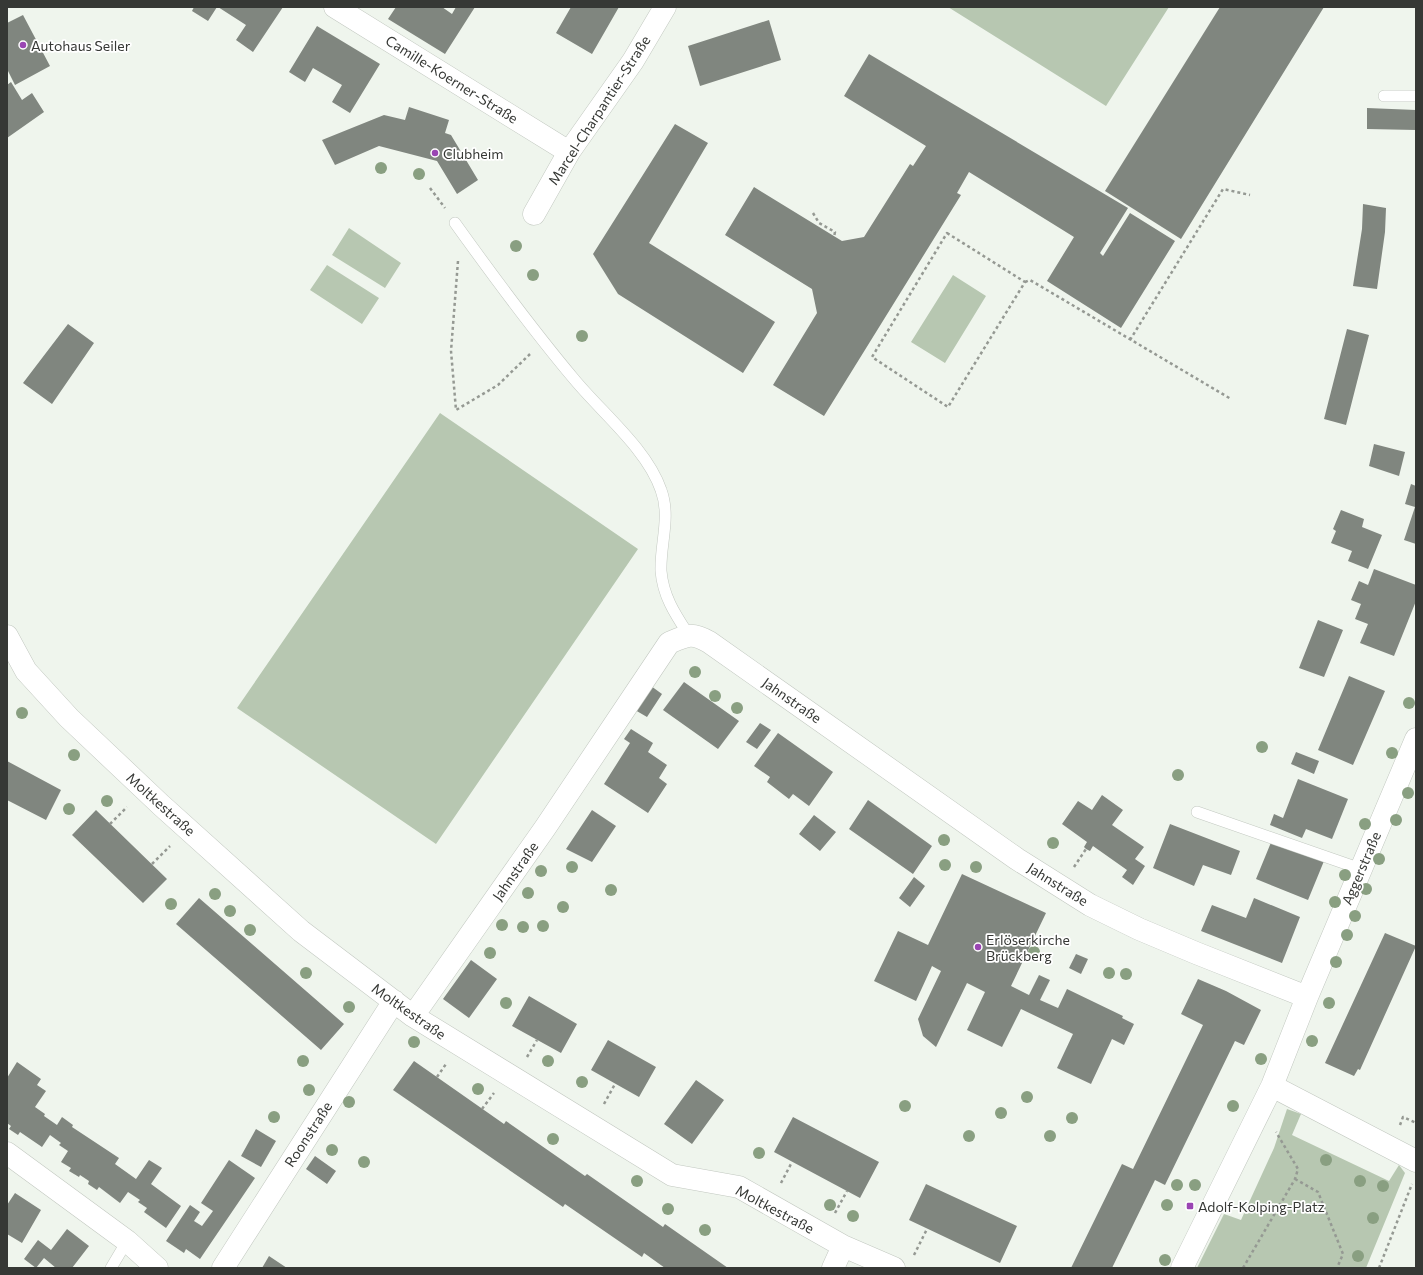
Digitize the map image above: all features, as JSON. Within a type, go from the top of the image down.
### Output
[{"type":"street","name":"Camille-Koerner-Straße","points":[[334,7],[569,152]]},
{"type":"street","name":"Marcel-Charpantier-Straße","points":[[534,214],[569,152],[633,61],[665,7]]},
{"type":"street","name":"Jahnstraße","points":[[413,1016],[545,828],[669,643],[688,634],[700,636],[709,642],[1017,858],[1090,905],[1139,929],[1306,997]]},
{"type":"street","name":"Moltkestraße","points":[[7,636],[26,671],[69,718],[150,794],[301,931],[413,1016],[672,1175],[739,1187],[843,1246],[903,1265]]},
{"type":"street","name":"Aggerstraße","points":[[1306,997],[1416,739]]},
{"type":"street","points":[[1182,1268],[1272,1086],[1306,997]]},
{"type":"street","name":"Roonstraße","points":[[223,1268],[394,1001]]},
{"type":"street","points":[[1272,1086],[1415,1171]]},
{"type":"street","points":[[7,1153],[127,1241],[157,1268]]},
{"type":"street","points":[[832,1268],[843,1246]]},
{"type":"lane","points":[[1384,96],[1416,96]]},
{"type":"lane","points":[[455,223],[574,379],[640,452],[661,491],[666,528],[661,572],[669,604],[688,634]]},
{"type":"lane","points":[[1197,812],[1361,869]]},
{"type":"lane","points":[[111,1268],[127,1241]]},
{"type":"path","points":[[430,188],[455,223],[459,251],[451,351],[456,410],[498,385],[544,341]]},
{"type":"path","points":[[1130,340],[1223,189],[1250,195]]},
{"type":"path","points":[[813,213],[820,223],[835,232],[834,237]]},
{"type":"path","points":[[1024,282],[947,233],[872,357],[948,407],[1024,282],[1030,280],[1231,399]]},
{"type":"path","points":[[1243,1268],[1295,1179],[1298,1169],[1261,1106]]},
{"type":"path","points":[[1380,1268],[1415,1171]]},
{"type":"path","points":[[1295,1179],[1318,1192],[1342,1254],[1337,1268]]},
{"type":"path","points":[[903,1265],[927,1229]]},
{"type":"green space","points":[[948,7],[1169,7],[1106,106]]},
{"type":"green space","points":[[349,228],[401,263],[385,288],[332,255]]},
{"type":"green space","points":[[327,265],[379,298],[362,324],[310,290]]},
{"type":"green space","points":[[953,275],[986,296],[945,363],[911,342]]},
{"type":"green space","points":[[440,413],[638,549],[436,844],[237,708]]},
{"type":"green space","name":"Adolf-Kolping-Platz","points":[[1287,1109],[1301,1114],[1292,1135],[1389,1181],[1399,1165],[1405,1173],[1366,1268],[1197,1268],[1224,1214],[1241,1220],[1274,1148]]},
{"type":"building","points":[[194,7],[217,7],[208,21],[192,11]]},
{"type":"building","points":[[218,7],[283,7],[253,52],[236,40],[246,25]]},
{"type":"building","points":[[396,7],[442,7],[452,14],[456,7],[475,7],[445,54],[388,19]]},
{"type":"building","points":[[571,7],[619,7],[592,54],[556,33]]},
{"type":"building","points":[[1220,7],[1324,7],[1181,239],[1105,191]]},
{"type":"building","name":"Autohaus Seiler","points":[[23,15],[50,66],[15,85],[7,69],[7,23]]},
{"type":"building","points":[[769,20],[781,60],[700,86],[688,46]]},
{"type":"building","points":[[317,26],[380,64],[350,113],[332,102],[342,85],[313,68],[305,82],[289,72]]},
{"type":"building","points":[[869,54],[1128,208],[1100,253],[1103,256],[1130,213],[1175,241],[1121,328],[1047,281],[1074,237],[969,172],[957,193],[961,195],[824,416],[773,385],[817,313],[812,289],[725,235],[754,187],[842,241],[864,237],[910,164],[913,166],[926,146],[844,96]]},
{"type":"building","points":[[11,82],[22,100],[32,93],[44,112],[7,138],[7,85]]},
{"type":"building","name":"Clubheim","points":[[409,107],[449,120],[445,133],[451,135],[478,180],[457,194],[437,161],[379,146],[335,165],[322,140],[384,115],[405,120]]},
{"type":"building","points":[[1367,108],[1416,110],[1416,130],[1367,129]]},
{"type":"building","points":[[675,124],[708,143],[649,243],[775,322],[743,373],[618,294],[593,254]]},
{"type":"building","points":[[1363,204],[1386,208],[1385,232],[1377,289],[1353,286],[1362,229]]},
{"type":"building","points":[[68,324],[94,343],[52,404],[23,383]]},
{"type":"building","points":[[1347,329],[1369,335],[1346,425],[1324,419]]},
{"type":"building","points":[[1374,444],[1405,452],[1399,476],[1369,466]]},
{"type":"building","points":[[1411,484],[1416,486],[1416,544],[1404,540],[1415,507],[1405,504]]},
{"type":"building","points":[[1341,510],[1364,519],[1362,527],[1382,535],[1368,569],[1348,561],[1352,551],[1331,543],[1336,531],[1333,529]]},
{"type":"building","points":[[1374,569],[1416,585],[1416,601],[1394,656],[1360,643],[1368,624],[1355,619],[1361,604],[1351,600],[1359,581],[1368,585]]},
{"type":"building","points":[[1318,620],[1343,630],[1324,677],[1299,668]]},
{"type":"building","points":[[1349,676],[1385,691],[1353,765],[1318,750]]},
{"type":"building","points":[[684,682],[739,721],[718,749],[663,710]]},
{"type":"building","points":[[651,686],[662,694],[647,717],[635,710]]},
{"type":"building","points":[[760,723],[771,730],[757,749],[746,742]]},
{"type":"building","points":[[631,729],[653,743],[648,752],[667,765],[659,778],[667,784],[648,813],[604,784],[630,743],[624,739]]},
{"type":"building","points":[[778,733],[833,772],[809,806],[793,794],[789,799],[767,782],[770,777],[754,766]]},
{"type":"building","points":[[1296,752],[1319,761],[1314,774],[1291,764]]},
{"type":"building","points":[[7,761],[61,790],[46,820],[7,800]]},
{"type":"building","points":[[1298,779],[1348,799],[1332,839],[1306,829],[1302,838],[1270,825],[1274,814],[1283,818]]},
{"type":"building","points":[[1102,795],[1123,810],[1112,825],[1144,847],[1135,859],[1145,866],[1133,885],[1122,877],[1127,870],[1093,846],[1090,851],[1086,849],[1084,847],[1087,842],[1062,824],[1078,801],[1092,810]]},
{"type":"building","points":[[868,800],[932,846],[913,874],[849,829]]},
{"type":"building","points":[[96,810],[167,879],[143,903],[72,835]]},
{"type":"building","points":[[592,810],[616,826],[592,862],[566,849]]},
{"type":"building","points":[[814,815],[836,832],[820,851],[799,834]]},
{"type":"building","points":[[1170,824],[1240,851],[1231,875],[1203,865],[1194,886],[1153,868]]},
{"type":"building","points":[[1272,840],[1324,861],[1308,900],[1256,879]]},
{"type":"building","points":[[962,874],[1046,913],[1011,986],[1029,995],[1039,975],[1050,980],[1040,1000],[1058,1008],[1067,989],[1123,1016],[1122,1018],[1134,1024],[1124,1045],[1112,1039],[1091,1084],[1057,1068],[1073,1034],[1021,1009],[1002,1047],[967,1030],[985,992],[967,983],[936,1047],[923,1036],[918,1019],[941,971],[932,966],[916,1001],[874,981],[898,931],[928,945]]},
{"type":"building","points":[[914,877],[925,886],[910,907],[899,898]]},
{"type":"building","points":[[199,898],[344,1024],[321,1050],[176,924]]},
{"type":"building","points":[[1254,898],[1300,917],[1282,963],[1201,931],[1212,905],[1246,918]]},
{"type":"building","points":[[1385,933],[1416,946],[1360,1070],[1358,1069],[1354,1076],[1325,1063]]},
{"type":"building","points":[[1076,954],[1088,959],[1081,974],[1069,968]]},
{"type":"building","points":[[471,960],[497,979],[469,1018],[443,999]]},
{"type":"building","points":[[1198,979],[1226,991],[1261,1010],[1244,1045],[1235,1041],[1165,1185],[1155,1180],[1112,1268],[1071,1268],[1122,1164],[1133,1169],[1203,1025],[1181,1014]]},
{"type":"building","points":[[529,996],[577,1024],[561,1053],[512,1026]]},
{"type":"building","points":[[608,1040],[656,1067],[639,1097],[591,1070]]},
{"type":"building","points":[[414,1061],[504,1124],[506,1121],[585,1176],[587,1174],[663,1227],[665,1224],[728,1268],[665,1268],[644,1253],[642,1257],[565,1204],[563,1207],[393,1090]]},
{"type":"building","points":[[17,1062],[41,1079],[37,1085],[46,1091],[35,1107],[45,1114],[44,1116],[57,1125],[62,1117],[73,1125],[72,1127],[119,1158],[115,1164],[136,1179],[149,1160],[162,1168],[151,1184],[181,1206],[166,1228],[144,1212],[147,1208],[138,1202],[140,1200],[128,1192],[120,1203],[99,1187],[97,1190],[88,1184],[89,1181],[80,1175],[79,1177],[69,1171],[71,1168],[61,1162],[68,1151],[59,1145],[61,1143],[50,1135],[42,1147],[20,1132],[18,1135],[9,1129],[11,1126],[7,1123],[7,1078]]},
{"type":"building","points":[[696,1080],[724,1100],[692,1144],[664,1124]]},
{"type":"building","points":[[793,1117],[879,1162],[860,1198],[774,1152]]},
{"type":"building","points":[[256,1129],[276,1141],[261,1167],[241,1156]]},
{"type":"building","points":[[315,1156],[336,1171],[327,1184],[306,1169]]},
{"type":"building","points":[[229,1160],[255,1178],[200,1259],[186,1249],[184,1253],[166,1241],[190,1205],[200,1212],[194,1221],[202,1226],[213,1211],[201,1203]]},
{"type":"building","points":[[926,1184],[1017,1226],[1000,1263],[909,1220]]},
{"type":"building","points":[[15,1193],[41,1210],[22,1243],[7,1234],[7,1205]]},
{"type":"building","points":[[67,1229],[89,1246],[72,1268],[56,1268],[44,1258],[36,1268],[24,1259],[38,1240],[51,1250]]},
{"type":"building","points":[[269,1256],[287,1268],[262,1268]]},
{"type":"place","name":"Autohaus Seiler","points":[[23,45]]},
{"type":"place","name":"Clubheim","points":[[435,153]]},
{"type":"place","name":"Erlöserkirche Brückberg","points":[[978,947]]},
{"type":"place","name":"Adolf-Kolping-Platz","points":[[1190,1206]]}]
